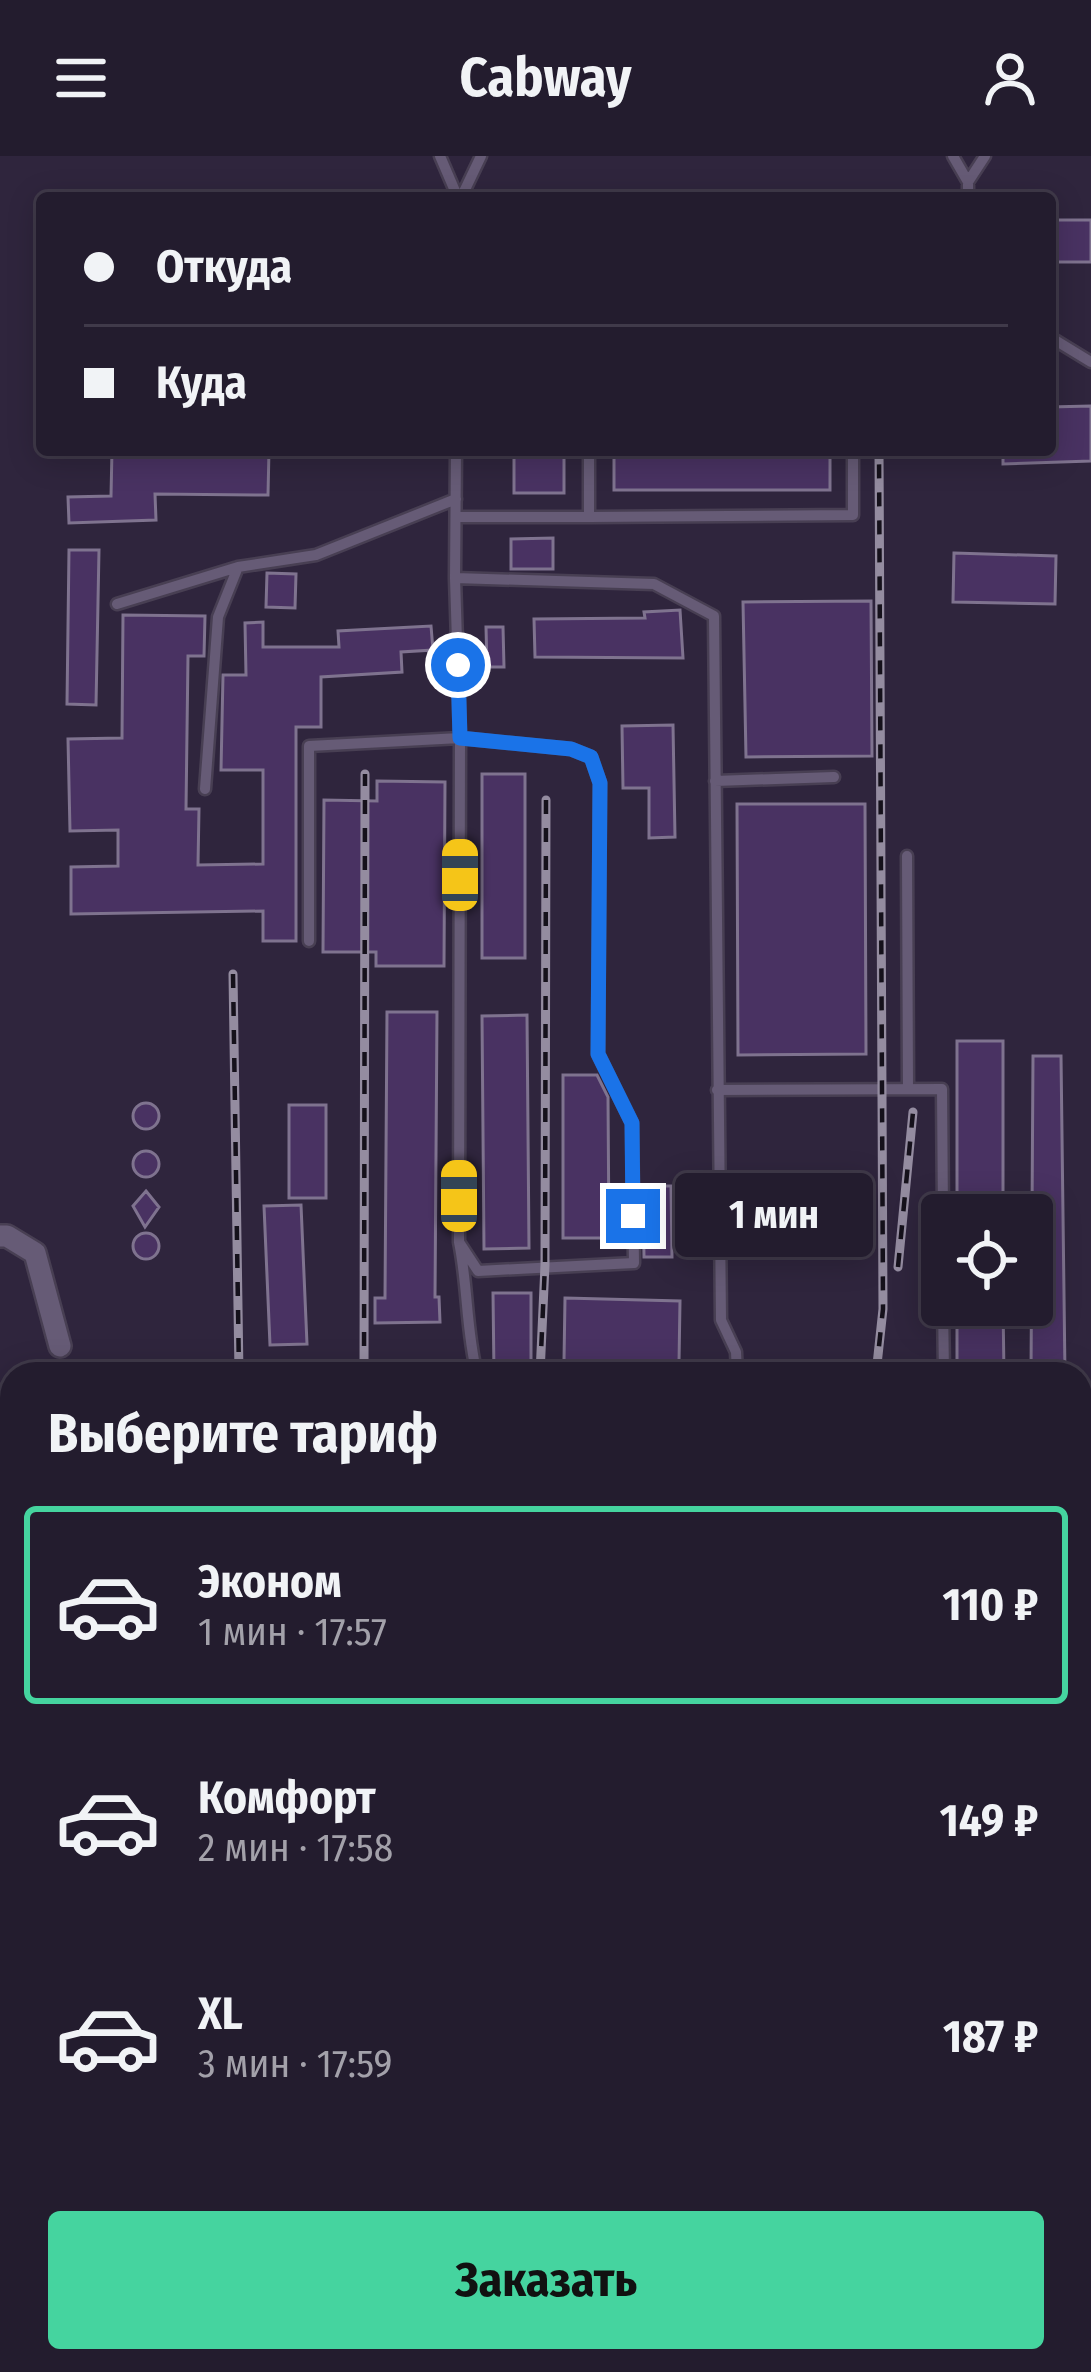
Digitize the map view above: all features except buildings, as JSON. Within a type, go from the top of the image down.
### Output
[{"type":"street","points":[[0,1236],[35,1253],[60,1346]]},
{"type":"lane","points":[[440,156],[456,192]]},
{"type":"lane","points":[[462,192],[481,156]]},
{"type":"lane","points":[[953,156],[968,182],[968,192]]},
{"type":"lane","points":[[968,182],[985,156]]},
{"type":"lane","points":[[1056,341],[1091,362]]},
{"type":"lane","points":[[456,456],[459,1242],[469,1291],[474,1362]]},
{"type":"lane","points":[[589,456],[589,517]]},
{"type":"lane","points":[[456,517],[853,515],[853,456]]},
{"type":"lane","points":[[117,604],[238,567],[316,555],[456,499]]},
{"type":"lane","points":[[205,789],[218,617],[238,567]]},
{"type":"lane","points":[[455,578],[654,584],[714,616],[721,1320],[736,1362]]},
{"type":"lane","points":[[309,941],[309,746],[460,738],[571,749],[591,757],[600,783],[598,1054],[632,1123],[634,1263],[478,1271],[459,1242]]},
{"type":"lane","points":[[716,781],[834,777]]},
{"type":"lane","points":[[907,856],[908,1089]]},
{"type":"lane","points":[[716,1090],[942,1089],[943,1194]]},
{"type":"lane","points":[[944,1326],[944,1362]]},
{"type":"railway","points":[[877,1362],[883,1309],[879,456]]},
{"type":"railway","points":[[364,1362],[365,774]]},
{"type":"railway","points":[[541,1362],[546,800]]},
{"type":"railway","points":[[233,974],[239,1362]]},
{"type":"railway","points":[[898,1267],[913,1112]]},
{"type":"route","points":[[458,665],[460,738],[571,749],[591,757],[600,783],[598,1054],[632,1123],[633,1216]]}]
